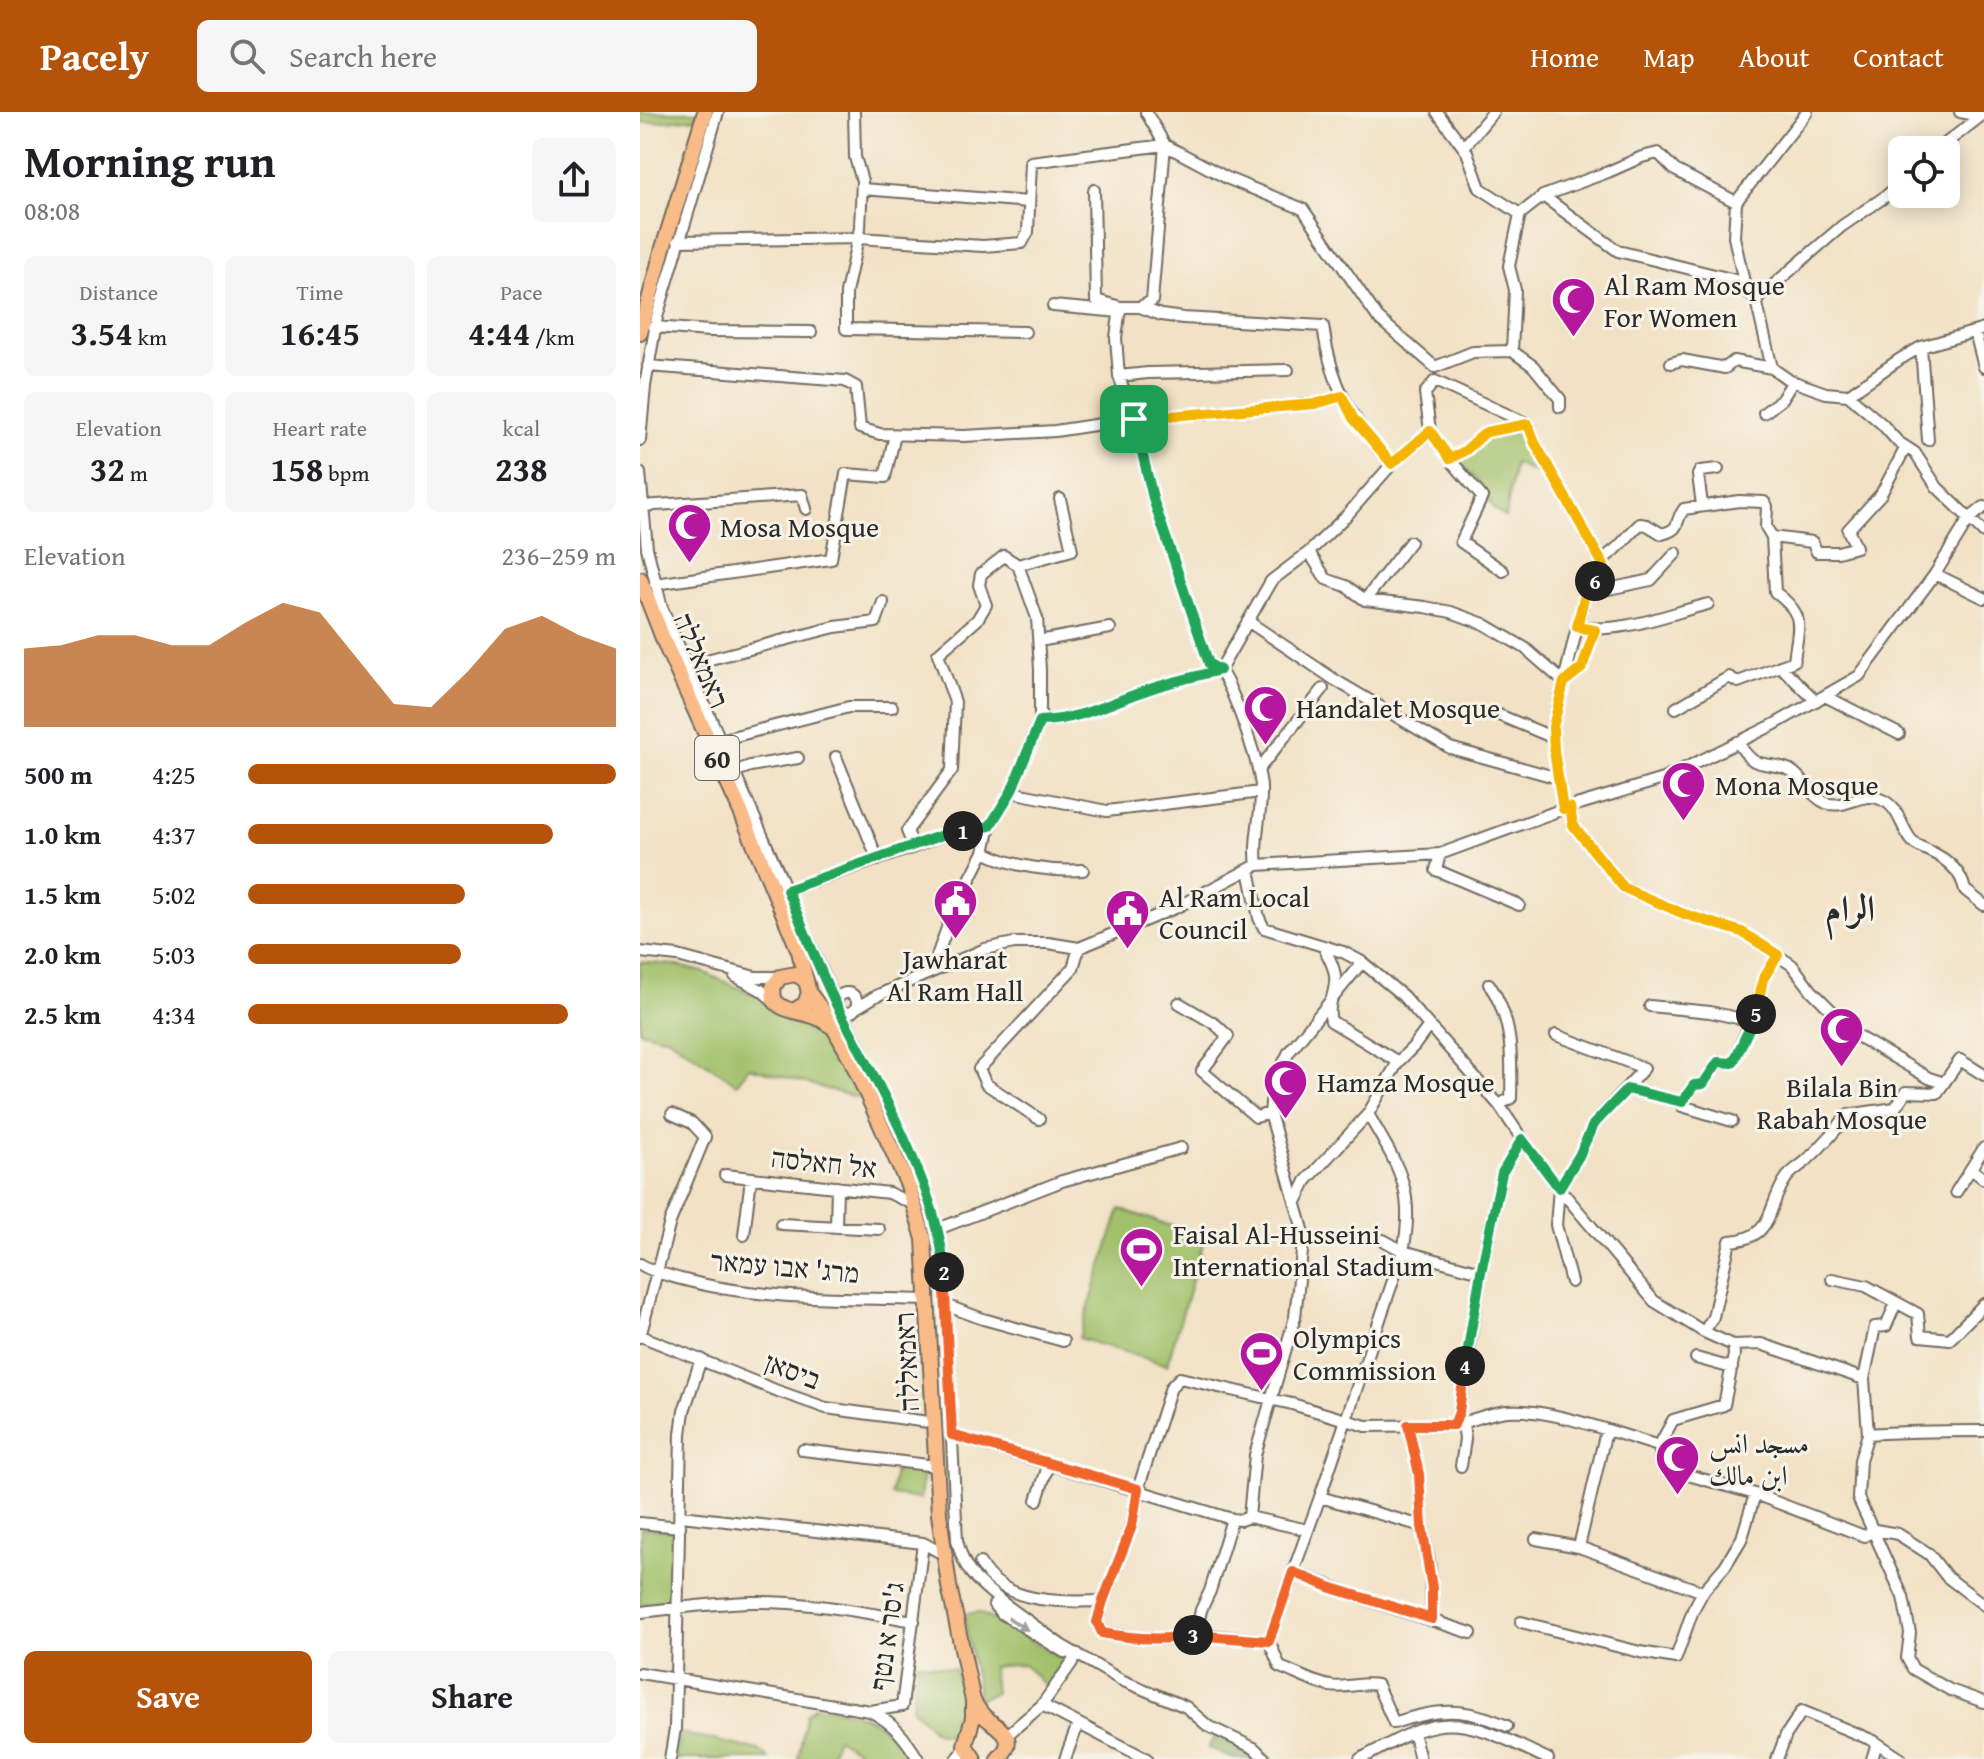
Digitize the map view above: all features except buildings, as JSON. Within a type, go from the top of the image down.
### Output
[{"type":"highway","points":[[647,330],[657,270],[705,112]]},
{"type":"highway","name":"ראמאללה","points":[[647,582],[646,608],[793,938],[808,987],[839,1036],[899,1163],[915,1205],[924,1239],[936,1466],[945,1555],[973,1701],[973,1718],[966,1735]]},
{"type":"highway","points":[[778,1005],[774,1000],[773,987],[793,957],[793,938]]},
{"type":"highway","points":[[782,976],[796,974],[808,987],[805,1004],[795,1010]]},
{"type":"highway","name":"60","points":[[778,1005],[795,1010]]},
{"type":"highway","name":"ראמאללה","points":[[795,1010],[815,1015],[839,1036]]},
{"type":"highway","points":[[973,1701],[1006,1736],[1006,1750],[1000,1758]]},
{"type":"highway","points":[[966,1735],[978,1723],[992,1722]]},
{"type":"highway","name":"60","points":[[965,1758],[966,1735]]},
{"type":"street","points":[[640,440],[648,366],[647,330],[718,112]]},
{"type":"street","points":[[854,112],[855,157],[862,189],[858,238],[846,293],[846,329],[1025,332]]},
{"type":"street","points":[[1146,112],[1165,145],[1229,179],[1303,209],[1378,318],[1435,367],[1435,381],[1425,393],[1430,431],[1482,497],[1461,542],[1503,571]]},
{"type":"street","points":[[1437,112],[1464,147],[1480,188],[1520,214]]},
{"type":"street","points":[[1464,147],[1493,112]]},
{"type":"street","points":[[1746,291],[1734,237],[1736,202],[1807,112]]},
{"type":"street","points":[[1960,112],[1982,114]]},
{"type":"street","points":[[1954,136],[1982,114]]},
{"type":"street","points":[[678,241],[858,238],[983,246],[1022,243],[1028,232],[1031,162],[1165,145]]},
{"type":"street","points":[[1053,306],[1120,310],[1140,307],[1152,301],[1165,145]]},
{"type":"street","points":[[1512,351],[1515,290],[1509,266],[1520,214],[1543,196],[1658,153],[1675,170],[1736,202]]},
{"type":"street","points":[[862,189],[1029,202]]},
{"type":"street","points":[[1094,190],[1096,300],[1120,310]]},
{"type":"street","points":[[1756,300],[1842,226],[1888,194]]},
{"type":"street","points":[[1543,196],[1618,251],[1735,280],[1756,300],[1772,368]]},
{"type":"street","points":[[1140,307],[1161,315],[1183,318],[1323,326],[1327,352],[1342,396],[1353,418],[1392,464]]},
{"type":"street","points":[[1120,310],[1116,338],[1119,376],[1134,419],[1154,502],[1209,664],[1220,670],[1259,769],[1261,792],[1253,867],[1259,918],[1264,928],[1362,962],[1403,996],[1499,1105],[1559,1188],[1654,1301],[1704,1332],[1733,1345],[1761,1344],[1864,1379]]},
{"type":"street","points":[[647,330],[811,332]]},
{"type":"street","points":[[1848,395],[1921,347],[1980,330],[1984,367]]},
{"type":"street","points":[[1921,347],[1928,440]]},
{"type":"street","points":[[1435,367],[1473,352],[1512,351],[1533,366],[1560,399],[1560,407]]},
{"type":"street","points":[[1671,363],[1682,360],[1725,368],[1734,361],[1772,368],[1793,381],[1826,393],[1848,395],[1915,453],[1937,487],[1984,533]]},
{"type":"street","points":[[648,366],[845,381],[856,387],[860,428],[895,435],[964,436],[1055,431],[1134,419],[1315,404],[1342,396]]},
{"type":"street","points":[[1119,376],[1288,370]]},
{"type":"street","points":[[1435,381],[1528,424],[1535,443],[1604,566],[1585,594],[1553,727],[1558,778],[1573,825],[1624,888],[1684,914],[1742,932],[1792,965],[1812,991],[1857,1036],[1929,1078],[1944,1083]]},
{"type":"street","points":[[1764,413],[1782,399],[1793,381]]},
{"type":"street","points":[[1450,459],[1466,450],[1486,432],[1528,424]]},
{"type":"street","points":[[1040,721],[1098,711],[1151,689],[1220,670],[1271,581],[1309,552],[1392,464],[1430,431]]},
{"type":"street","points":[[647,582],[831,559],[846,474],[885,477],[895,435]]},
{"type":"street","points":[[1772,537],[1812,542],[1817,552],[1838,552],[1856,547],[1848,530],[1881,494],[1906,447]]},
{"type":"street","points":[[1702,505],[1698,475],[1700,471],[1718,469]]},
{"type":"street","points":[[640,473],[647,582],[687,665],[838,1008],[912,1160],[938,1229],[943,1260],[953,1491],[964,1564],[975,1581],[1078,1654],[1121,1680],[1186,1707],[1208,1726],[1254,1748],[1265,1759]]},
{"type":"street","points":[[642,506],[802,495],[806,509]]},
{"type":"street","points":[[1018,565],[1072,550],[1060,499]]},
{"type":"street","points":[[1600,560],[1614,553],[1624,538],[1640,524],[1662,534],[1673,531],[1684,509],[1739,501],[1764,502],[1767,506],[1766,527],[1772,537],[1775,592],[1795,610],[1800,622],[1794,661],[1738,682],[1729,677],[1676,708]]},
{"type":"street","points":[[838,1008],[848,1013],[876,996],[985,949],[1014,943],[1048,943],[1079,948],[1175,908],[1253,867],[1440,854],[1567,808],[1663,779],[1859,676],[1935,574],[1969,519],[1984,507]]},
{"type":"street","points":[[1365,600],[1410,542]]},
{"type":"street","points":[[1309,552],[1326,579],[1346,586],[1365,600],[1451,612],[1484,624],[1525,648],[1564,682]]},
{"type":"street","points":[[1585,594],[1651,580],[1676,553]]},
{"type":"street","points":[[914,847],[907,831],[952,770],[955,702],[938,654],[977,620],[986,605],[979,585],[981,574],[1004,556],[1018,565],[1037,618],[1040,721],[1011,792],[990,826],[984,852],[952,914],[937,956],[936,970]]},
{"type":"street","points":[[1935,574],[1984,598]]},
{"type":"street","points":[[687,665],[835,627],[876,622],[883,602]]},
{"type":"street","points":[[1577,627],[1595,630],[1629,625],[1708,604]]},
{"type":"street","points":[[1249,622],[1335,680],[1450,748],[1558,778]]},
{"type":"street","points":[[1039,641],[1110,628]]},
{"type":"street","points":[[1564,682],[1582,668],[1595,630]]},
{"type":"street","points":[[1780,666],[1820,698],[1899,734]]},
{"type":"street","points":[[1259,769],[1323,689]]},
{"type":"street","points":[[720,740],[849,707],[892,707]]},
{"type":"street","points":[[1499,715],[1554,738]]},
{"type":"street","points":[[1737,742],[1752,760],[1789,769],[1805,782],[1810,792],[1827,803],[1843,804],[1876,797],[1891,804],[1914,844],[1950,864],[1962,878],[1965,890],[1984,905]]},
{"type":"street","points":[[836,757],[878,860]]},
{"type":"street","points":[[734,772],[750,766],[798,758]]},
{"type":"street","points":[[1011,792],[1107,811],[1261,792]]},
{"type":"street","points":[[787,890],[948,833],[990,826]]},
{"type":"street","points":[[984,852],[1030,865],[1063,871],[1083,870]]},
{"type":"street","points":[[1440,854],[1436,870],[1519,905]]},
{"type":"street","points":[[1323,946],[1336,979],[1330,998],[1331,1021],[1398,1062]]},
{"type":"street","points":[[1039,1119],[986,1084],[979,1069],[1073,968],[1079,948]]},
{"type":"street","points":[[640,952],[708,963],[755,977],[782,976]]},
{"type":"street","points":[[1682,1102],[1694,1085],[1703,1084],[1718,1062],[1733,1063],[1757,1012],[1763,979],[1778,955]]},
{"type":"street","points":[[818,961],[857,1001],[859,1046]]},
{"type":"street","points":[[1249,1517],[1255,1455],[1295,1317],[1304,1233],[1270,1113],[1273,1084],[1289,1052],[1362,962]]},
{"type":"street","points":[[708,963],[761,990],[778,1005]]},
{"type":"street","points":[[1489,984],[1500,999],[1512,1044],[1511,1098],[1499,1105]]},
{"type":"street","points":[[838,1008],[839,997],[875,993],[902,985]]},
{"type":"street","points":[[1179,1003],[1215,1024],[1228,1036],[1202,1071],[1256,1117],[1270,1113]]},
{"type":"street","points":[[1650,1006],[1710,1012],[1751,1021]]},
{"type":"street","points":[[1297,1200],[1306,1181],[1368,1114],[1398,1062],[1428,1027]]},
{"type":"street","points":[[1556,1035],[1644,1068],[1593,1125],[1579,1156],[1559,1188],[1556,1225],[1571,1282]]},
{"type":"street","points":[[1704,1332],[1713,1317],[1730,1241],[1746,1240],[1757,1235],[1768,1221],[1787,1177],[1831,1136],[1847,1115],[1895,1108],[1906,1092],[1937,1093],[1960,1060],[1984,1075]]},
{"type":"street","points":[[1627,1089],[1682,1102]]},
{"type":"street","points":[[1682,1102],[1682,1106],[1732,1121]]},
{"type":"street","points":[[641,1331],[670,1222],[705,1137],[692,1123],[672,1114]]},
{"type":"street","points":[[1368,1114],[1396,1162],[1408,1196],[1409,1223],[1403,1251],[1269,1641],[1280,1667],[1332,1687],[1365,1683],[1377,1685],[1394,1723],[1425,1713],[1454,1711],[1472,1713],[1507,1726]]},
{"type":"street","points":[[1461,1466],[1465,1439],[1459,1424],[1459,1412],[1481,1272],[1502,1173],[1522,1139]]},
{"type":"street","points":[[938,1229],[1062,1181],[1181,1148]]},
{"type":"street","points":[[1956,1192],[1984,1148]]},
{"type":"street","points":[[1971,1169],[1984,1179]]},
{"type":"street","name":"אל חאלסה","points":[[725,1175],[889,1193],[915,1205]]},
{"type":"street","points":[[744,1235],[751,1178]]},
{"type":"street","points":[[836,1227],[837,1187]]},
{"type":"street","points":[[781,1224],[879,1229]]},
{"type":"street","points":[[1383,1240],[1403,1251],[1481,1272]]},
{"type":"street","name":"מרג' אבו עמאר","points":[[640,1264],[658,1273],[703,1284],[767,1293],[929,1300]]},
{"type":"street","points":[[1832,1279],[1866,1286],[1918,1314],[1920,1336],[1935,1339],[1950,1339],[1984,1304]]},
{"type":"street","points":[[1896,1303],[1886,1326],[1875,1327],[1864,1379],[1868,1434],[1860,1460],[1858,1498],[1903,1597],[1910,1633],[1907,1658],[1913,1669],[1950,1690],[1984,1702]]},
{"type":"street","points":[[945,1305],[1063,1341]]},
{"type":"street","name":"ביסאן","points":[[641,1331],[775,1390],[826,1408],[935,1423]]},
{"type":"street","points":[[1733,1345],[1734,1355],[1724,1405],[1673,1420],[1659,1446],[1661,1460],[1666,1466],[1755,1494],[1864,1536],[1875,1530],[1898,1534],[1929,1554],[1947,1577],[1984,1605]]},
{"type":"street","points":[[1696,1358],[1732,1368]]},
{"type":"street","points":[[670,1759],[675,1729],[681,1434],[684,1411],[701,1359]]},
{"type":"street","points":[[1269,1641],[1196,1634],[1170,1639],[1134,1638],[1102,1633],[1097,1622],[1132,1526],[1138,1489],[1171,1387],[1180,1378],[1292,1404],[1366,1426],[1459,1424],[1506,1410],[1527,1411],[1659,1446]]},
{"type":"street","points":[[1408,1425],[1419,1474],[1422,1526],[1430,1567],[1432,1619]]},
{"type":"street","points":[[1868,1434],[1926,1429],[1949,1433],[1984,1431]]},
{"type":"street","points":[[1579,1547],[1606,1431]]},
{"type":"street","points":[[952,1435],[1232,1519],[1249,1517],[1308,1530]]},
{"type":"street","points":[[803,1450],[936,1466]]},
{"type":"street","points":[[1037,1500],[1049,1463]]},
{"type":"street","points":[[1521,1622],[1676,1658],[1693,1610],[1742,1538],[1755,1494]]},
{"type":"street","points":[[1320,1497],[1422,1526]]},
{"type":"street","points":[[1196,1634],[1232,1519]]},
{"type":"street","points":[[640,1523],[680,1521],[923,1543],[945,1555]]},
{"type":"street","points":[[1536,1539],[1579,1547],[1703,1592]]},
{"type":"street","name":"ג'סר א נטף","points":[[870,1711],[902,1706],[923,1543]]},
{"type":"street","points":[[980,1563],[985,1573],[998,1584],[1038,1599],[1103,1601]]},
{"type":"street","points":[[1293,1572],[1329,1587],[1471,1633]]},
{"type":"street","points":[[640,1612],[754,1602],[794,1603],[914,1621]]},
{"type":"street","points":[[1006,1736],[1042,1705],[1078,1654]]},
{"type":"street","points":[[640,1673],[870,1711],[903,1735],[918,1759]]},
{"type":"street","points":[[1042,1705],[1145,1759]]},
{"type":"street","points":[[1777,1759],[1786,1735],[1802,1711],[1877,1743],[1901,1759]]},
{"type":"street","points":[[1065,1759],[1078,1724]]},
{"type":"street","points":[[1360,1759],[1413,1732],[1437,1725],[1466,1726],[1483,1731],[1548,1759]]},
{"type":"street","points":[[1413,1732],[1420,1759]]},
{"type":"street","points":[[1872,1759],[1877,1743]]},
{"type":"green space","points":[[640,112],[703,112],[701,118],[640,123]]},
{"type":"green space","points":[[1517,429],[1525,435],[1538,469],[1534,472],[1514,463],[1506,517],[1493,508],[1480,484],[1457,460],[1492,434]]},
{"type":"green space","points":[[640,962],[675,965],[703,972],[813,1021],[828,1032],[858,1098],[749,1067],[737,1084],[668,1038],[640,1031]]},
{"type":"green space","name":"Faisal Al-Husseini International Stadium","points":[[1120,1209],[1205,1237],[1167,1365],[1079,1338]]},
{"type":"green space","points":[[895,1469],[923,1473],[920,1499],[891,1495]]},
{"type":"green space","points":[[641,1528],[673,1531],[670,1601],[640,1605]]},
{"type":"green space","points":[[979,1612],[1065,1660],[1047,1688],[1024,1664],[992,1667],[995,1693],[979,1699],[964,1614]]},
{"type":"green space","points":[[917,1662],[955,1669],[961,1712],[952,1736],[935,1732],[912,1709]]},
{"type":"green space","points":[[815,1706],[870,1719],[889,1734],[910,1759],[870,1759],[837,1738],[829,1759],[798,1759],[806,1715]]},
{"type":"green space","points":[[680,1733],[759,1750],[769,1759],[675,1759]]},
{"type":"green space","points":[[1216,1733],[1260,1759],[1234,1759],[1208,1748]]},
{"type":"place","name":"Al Ram Mosque For Women","points":[[1573,339]]},
{"type":"place","name":"Mosa Mosque","points":[[689,565]]},
{"type":"place","name":"Handalet Mosque","points":[[1265,746]]},
{"type":"place","name":"Mona Mosque","points":[[1684,823]]},
{"type":"place","name":"Jawharat Al Ram Hall","points":[[955,940]]},
{"type":"place","name":"Al Ram Local Council","points":[[1128,951]]},
{"type":"place","name":"Bilala Bin Rabah Mosque","points":[[1842,1068]]},
{"type":"place","name":"Hamza Mosque","points":[[1286,1120]]},
{"type":"place","name":"Faisal Al-Husseini International Stadium","points":[[1142,1288]]},
{"type":"place","name":"Olympics Commission","points":[[1262,1392]]},
{"type":"place","name":"مسجد انس ابن مالك","points":[[1678,1497]]},
{"type":"district","name":"الرام","points":[[1850,907]]},
{"type":"route","points":[[1342,396],[1353,418],[1392,464],[1430,431],[1450,459],[1466,450],[1486,432],[1528,424],[1535,443],[1604,566],[1585,594],[1577,627],[1595,630],[1582,668],[1564,682],[1553,727],[1563,809],[1570,807],[1573,825],[1624,888],[1684,914],[1742,932],[1778,955],[1763,979],[1757,1012],[1733,1063],[1718,1062],[1703,1084],[1694,1085],[1682,1102],[1627,1089],[1593,1125],[1579,1156],[1559,1188],[1522,1139],[1502,1173],[1481,1272],[1459,1412],[1454,1425],[1408,1425],[1419,1474],[1422,1526],[1432,1588],[1432,1619],[1329,1587],[1293,1572],[1269,1641],[1196,1634],[1170,1639],[1102,1633],[1097,1622],[1132,1526],[1138,1489],[952,1435],[943,1260],[938,1229],[912,1160],[838,1007],[787,890],[948,833],[990,826],[1011,792],[1040,721],[1098,711],[1151,689],[1220,670],[1209,664],[1154,502],[1134,419],[1315,404],[1342,396]]}]
